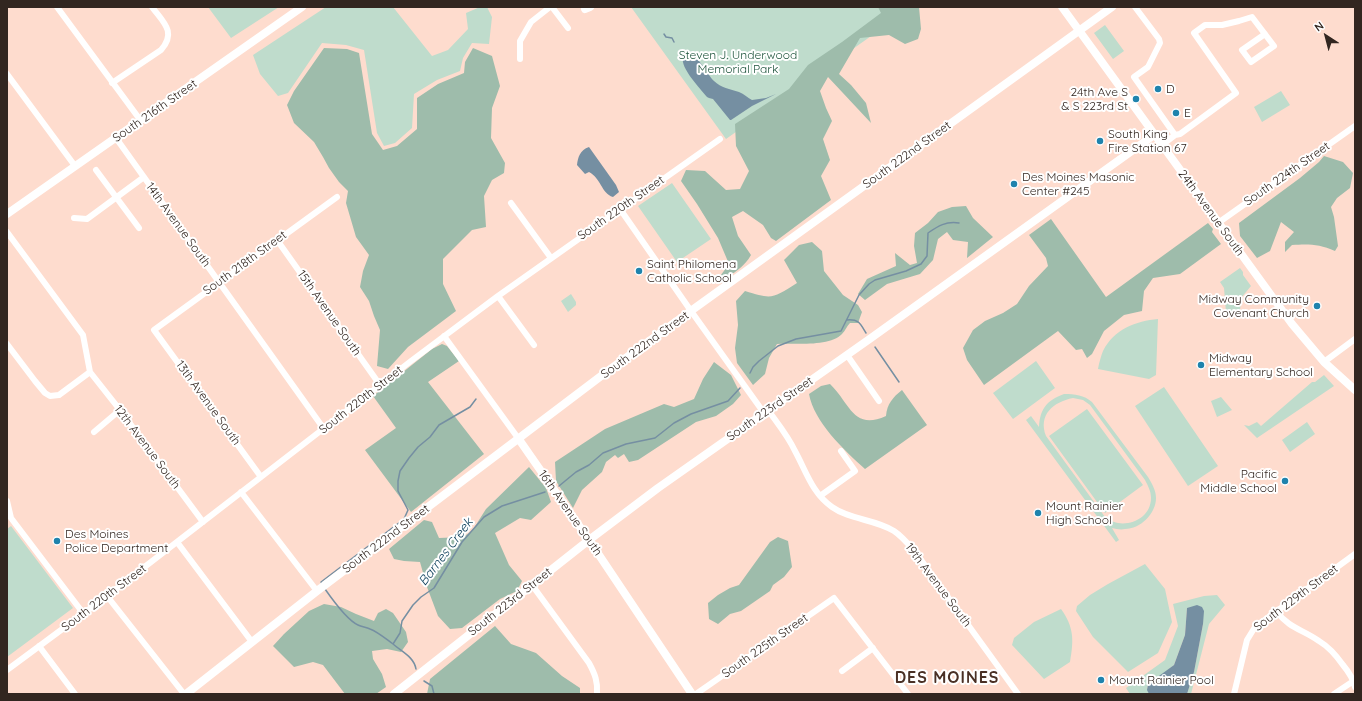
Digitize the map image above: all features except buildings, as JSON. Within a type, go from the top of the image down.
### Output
[{"type":"street","points":[[57,7],[141,121]]},
{"type":"street","points":[[112,83],[162,50],[166,44],[169,38],[169,31],[152,7]]},
{"type":"street","name":"South 216th Street","points":[[7,214],[302,7]]},
{"type":"street","points":[[520,59],[520,41],[531,22],[551,7],[568,28]]},
{"type":"street","name":"24th Avenue South","points":[[1062,7],[1292,324],[1324,362],[1355,390]]},
{"type":"street","name":"South 222nd Street","points":[[185,694],[317,591],[518,438],[1112,7]]},
{"type":"street","points":[[1135,7],[1159,39],[1160,43],[1148,67],[1134,77],[1175,136]]},
{"type":"street","points":[[1162,145],[1180,134],[1236,93],[1194,33],[1206,25],[1228,24],[1252,17],[1265,34],[1274,46],[1251,62],[1242,50],[1265,34]]},
{"type":"street","points":[[7,74],[75,166]]},
{"type":"street","name":"South 224th Street","points":[[1218,223],[1355,126]]},
{"type":"street","name":"South 223rd Street","points":[[397,693],[589,540],[1154,135]]},
{"type":"street","name":"14th Avenue South","points":[[116,138],[324,429]]},
{"type":"street","name":"South 220th Street","points":[[7,670],[177,542],[444,336],[551,258],[720,139]]},
{"type":"street","points":[[96,170],[139,228]]},
{"type":"street","points":[[74,218],[87,218],[144,177]]},
{"type":"street","name":"South 218th Street","points":[[154,330],[337,197]]},
{"type":"street","points":[[511,202],[551,258]]},
{"type":"street","name":"19th Avenue South","points":[[620,209],[691,311],[766,412],[790,441],[808,478],[820,496],[831,507],[840,512],[854,518],[879,524],[893,530],[900,536],[916,553],[1018,694]]},
{"type":"street","points":[[7,232],[83,335],[90,372],[59,395],[50,396],[45,393],[35,381],[7,344]]},
{"type":"street","name":"15th Avenue South","points":[[277,240],[380,385]]},
{"type":"street","points":[[498,296],[534,344]]},
{"type":"street","name":"13th Avenue South","points":[[154,330],[261,477]]},
{"type":"street","name":"16th Avenue South","points":[[444,336],[518,438],[589,540],[692,694]]},
{"type":"street","points":[[1324,362],[1355,339]]},
{"type":"street","points":[[847,355],[879,401]]},
{"type":"street","name":"12th Avenue South","points":[[90,372],[203,522]]},
{"type":"street","points":[[94,432],[120,410]]},
{"type":"street","points":[[820,496],[855,471],[841,451]]},
{"type":"street","points":[[242,492],[317,591]]},
{"type":"street","points":[[7,501],[9,519],[83,613]]},
{"type":"street","points":[[177,542],[252,642]]},
{"type":"street","name":"South 229th Street","points":[[1234,694],[1247,640],[1255,627],[1355,554]]},
{"type":"street","points":[[532,585],[595,673],[597,680],[597,694]]},
{"type":"street","points":[[106,596],[185,694]]},
{"type":"street","name":"South 225th Street","points":[[696,694],[834,598],[873,648]]},
{"type":"street","points":[[1276,611],[1288,624],[1318,640],[1332,651],[1347,670],[1355,683],[1334,694]]},
{"type":"street","points":[[39,646],[75,694]]},
{"type":"street","points":[[842,671],[873,648],[908,694]]},
{"type":"green space","points":[[208,7],[279,7],[231,38]]},
{"type":"green space","points":[[326,7],[393,7],[432,56],[448,50],[468,29],[466,13],[480,7],[487,7],[492,17],[489,44],[472,43],[463,58],[460,71],[437,80],[414,94],[412,128],[395,143],[384,146],[377,133],[364,50],[346,45],[322,43],[288,93],[278,96],[260,74],[253,55]]},
{"type":"green space","name":"Steven J. Underwood Memorial Park","points":[[631,7],[912,7],[726,139]]},
{"type":"green space","points":[[878,7],[919,7],[921,29],[918,39],[905,44],[889,35],[860,38],[839,74],[851,85],[866,103],[871,123],[828,77],[820,91],[832,121],[823,139],[830,160],[821,176],[831,200],[776,241],[771,238],[763,225],[743,211],[732,217],[738,236],[751,255],[737,271],[718,279],[729,264],[718,238],[681,181],[686,170],[705,171],[726,190],[740,189],[749,171],[736,146],[735,124],[789,89],[808,65],[881,13]]},
{"type":"green space","points":[[1105,25],[1124,51],[1113,59],[1094,33]]},
{"type":"green space","points":[[324,48],[347,49],[359,53],[372,134],[383,150],[397,146],[417,129],[417,98],[438,84],[464,73],[465,62],[473,48],[492,56],[500,86],[492,108],[491,138],[505,163],[504,173],[492,180],[484,196],[486,227],[472,230],[443,259],[443,284],[456,311],[408,347],[388,369],[377,366],[380,330],[369,301],[360,287],[363,271],[369,255],[356,237],[346,203],[348,191],[339,182],[329,168],[314,142],[294,123],[287,105],[294,91]]},
{"type":"green space","points":[[1281,91],[1290,105],[1262,122],[1254,107]]},
{"type":"green space","points":[[1324,156],[1343,162],[1353,173],[1350,188],[1337,198],[1331,207],[1338,246],[1335,251],[1314,245],[1292,245],[1285,252],[1285,242],[1294,232],[1281,222],[1270,251],[1257,258],[1240,236],[1239,223],[1300,178]]},
{"type":"green space","points":[[672,183],[711,239],[677,262],[638,206]]},
{"type":"green space","points":[[966,206],[973,218],[993,237],[967,258],[968,242],[953,240],[947,232],[938,239],[933,260],[920,274],[887,284],[865,300],[858,294],[867,279],[896,266],[895,253],[910,265],[917,263],[914,246],[915,233],[928,223],[938,212],[952,207]]},
{"type":"green space","points":[[1051,219],[1106,297],[1208,223],[1213,229],[1212,232],[1221,244],[1180,274],[1153,278],[1144,291],[1142,311],[1124,315],[1104,331],[1092,354],[1087,358],[1082,349],[1076,350],[1058,331],[984,385],[967,360],[963,348],[973,330],[985,321],[1003,313],[1017,304],[1029,286],[1048,266],[1046,258],[1029,235]]},
{"type":"green space","points":[[812,242],[822,251],[824,271],[843,295],[858,305],[862,312],[858,323],[850,323],[842,334],[829,341],[812,344],[777,344],[769,358],[765,374],[753,385],[737,363],[735,348],[738,325],[736,301],[745,291],[762,296],[772,296],[783,292],[797,283],[784,260],[799,245]]},
{"type":"green space","points":[[1240,268],[1251,286],[1241,298],[1240,311],[1226,312],[1224,288],[1220,282]]},
{"type":"green space","points":[[571,294],[576,302],[576,305],[568,312],[561,301]]},
{"type":"green space","points":[[1158,319],[1156,375],[1149,379],[1098,369],[1103,351],[1113,337],[1119,332],[1134,324]]},
{"type":"green space","points":[[442,344],[447,346],[459,361],[428,382],[484,454],[411,512],[365,450],[396,428],[373,396],[432,349]]},
{"type":"green space","points":[[1036,361],[1055,388],[1013,419],[993,393]]},
{"type":"green space","points":[[714,362],[731,375],[741,395],[733,404],[716,416],[696,422],[638,460],[629,462],[624,454],[618,458],[615,455],[606,462],[602,472],[582,490],[573,508],[556,481],[555,462],[605,429],[664,404],[674,407],[694,399],[703,379]]},
{"type":"green space","points":[[1324,375],[1334,386],[1257,438],[1244,425],[1249,426],[1257,422],[1261,426],[1312,382],[1315,382]]},
{"type":"green space","points":[[830,384],[853,413],[866,420],[875,420],[886,416],[891,401],[902,390],[927,425],[865,469],[831,435],[823,425],[812,404],[809,394],[821,386]]},
{"type":"green space","points":[[1164,387],[1218,466],[1188,486],[1135,406]]},
{"type":"green space","points":[[1064,394],[1083,396],[1092,402],[1148,477],[1155,490],[1155,504],[1146,520],[1131,528],[1112,528],[1119,540],[1116,542],[1026,420],[1031,416],[1039,427],[1043,410],[1049,402]],"holes":[[[1073,398],[1083,400],[1090,405],[1145,480],[1151,498],[1150,506],[1141,518],[1127,523],[1119,523],[1105,517],[1046,436],[1044,422],[1049,411],[1054,406]]]},
{"type":"green space","points":[[1221,397],[1232,410],[1217,417],[1211,401]]},
{"type":"green space","points":[[1087,409],[1143,485],[1105,513],[1049,436]]},
{"type":"green space","points":[[1307,422],[1315,434],[1290,452],[1282,440]]},
{"type":"green space","points":[[529,467],[546,488],[551,502],[531,520],[520,518],[495,533],[509,565],[522,581],[517,591],[500,599],[462,628],[450,629],[438,616],[427,587],[420,562],[394,559],[389,549],[424,520],[432,522],[439,538],[463,537],[472,531],[486,509]]},
{"type":"green space","points":[[11,526],[73,608],[7,657],[7,529]]},
{"type":"green space","points":[[778,537],[788,541],[792,567],[784,577],[773,585],[770,591],[741,611],[730,614],[718,624],[709,619],[708,603],[730,588],[739,585],[770,542]]},
{"type":"green space","points":[[1145,564],[1165,589],[1172,622],[1158,653],[1128,672],[1093,637],[1076,611],[1077,606],[1090,595]]},
{"type":"green space","points":[[1217,595],[1225,605],[1209,624],[1191,694],[1187,694],[1194,672],[1203,624],[1187,608],[1185,635],[1174,665],[1147,687],[1149,694],[1130,694],[1126,688],[1165,660],[1178,626],[1173,604],[1204,596]]},
{"type":"green space","points":[[324,604],[341,607],[374,621],[378,613],[386,609],[393,613],[406,632],[408,642],[401,652],[387,649],[372,651],[373,659],[382,674],[386,687],[376,694],[345,694],[323,665],[313,662],[294,667],[273,646],[309,611]]},
{"type":"green space","points":[[1061,609],[1071,628],[1072,647],[1070,662],[1044,679],[1012,645],[1014,638],[1034,622]]},
{"type":"green space","points":[[495,626],[511,644],[536,653],[562,676],[580,688],[580,694],[427,694],[430,679]]},
{"type":"water","points":[[688,55],[696,58],[711,78],[717,83],[741,93],[752,100],[766,98],[776,94],[752,106],[730,120],[713,99],[707,97],[687,72],[684,67],[683,57]]},
{"type":"water","points":[[589,147],[616,185],[619,192],[613,197],[606,192],[593,175],[589,172],[585,174],[577,165],[580,154],[583,150]]},
{"type":"water","points":[[1197,605],[1202,607],[1204,611],[1203,624],[1194,672],[1187,694],[1149,694],[1147,690],[1148,684],[1174,665],[1185,635],[1187,608]]},
{"type":"waterway","points":[[664,34],[666,37],[672,38],[674,42]]},
{"type":"waterway","name":"Barnes Creek","points":[[750,373],[759,361],[778,346],[796,339],[841,331],[859,295],[869,284],[875,280],[906,271],[921,264],[927,256],[928,233],[942,225],[959,223]]},
{"type":"waterway","points":[[847,320],[859,322],[866,333]]},
{"type":"waterway","points":[[875,347],[899,382]]},
{"type":"waterway","name":"Barnes Creek","points":[[559,486],[576,472],[589,465],[603,453],[626,444],[655,438],[674,423],[691,414],[728,401],[740,388]]},
{"type":"waterway","points":[[322,584],[321,582],[404,519],[408,510],[398,491],[400,471],[418,447],[430,437],[439,425],[470,407],[476,399]]},
{"type":"waterway","name":"Barnes Creek","points":[[416,669],[413,661],[393,644],[400,633],[402,621],[413,605],[434,588],[462,542],[484,517],[502,506],[545,492]]},
{"type":"waterway","points":[[325,589],[349,619],[360,626],[376,632],[393,644]]},
{"type":"waterway","name":"Barnes Creek","points":[[424,681],[432,686],[434,694]]},
{"type":"place","name":"D","points":[[1158,89]]},
{"type":"place","name":"24th Ave S & S 223rd St","points":[[1136,99]]},
{"type":"place","name":"E","points":[[1176,113]]},
{"type":"place","name":"South King Fire Station 67","points":[[1100,141]]},
{"type":"place","name":"Des Moines Masonic Center #245","points":[[1014,184]]},
{"type":"place","name":"Saint Philomena Catholic School","points":[[639,271]]},
{"type":"place","name":"Midway Community Covenant Church","points":[[1317,306]]},
{"type":"place","name":"Midway Elementary School","points":[[1201,365]]},
{"type":"place","name":"Pacific Middle School","points":[[1285,481]]},
{"type":"place","name":"Mount Rainier High School","points":[[1038,513]]},
{"type":"place","name":"Des Moines Police Department","points":[[57,541]]},
{"type":"place","name":"Mount Rainier Pool","points":[[1101,680]]},
{"type":"district","name":"DES MOINES","points":[[947,678]]}]
